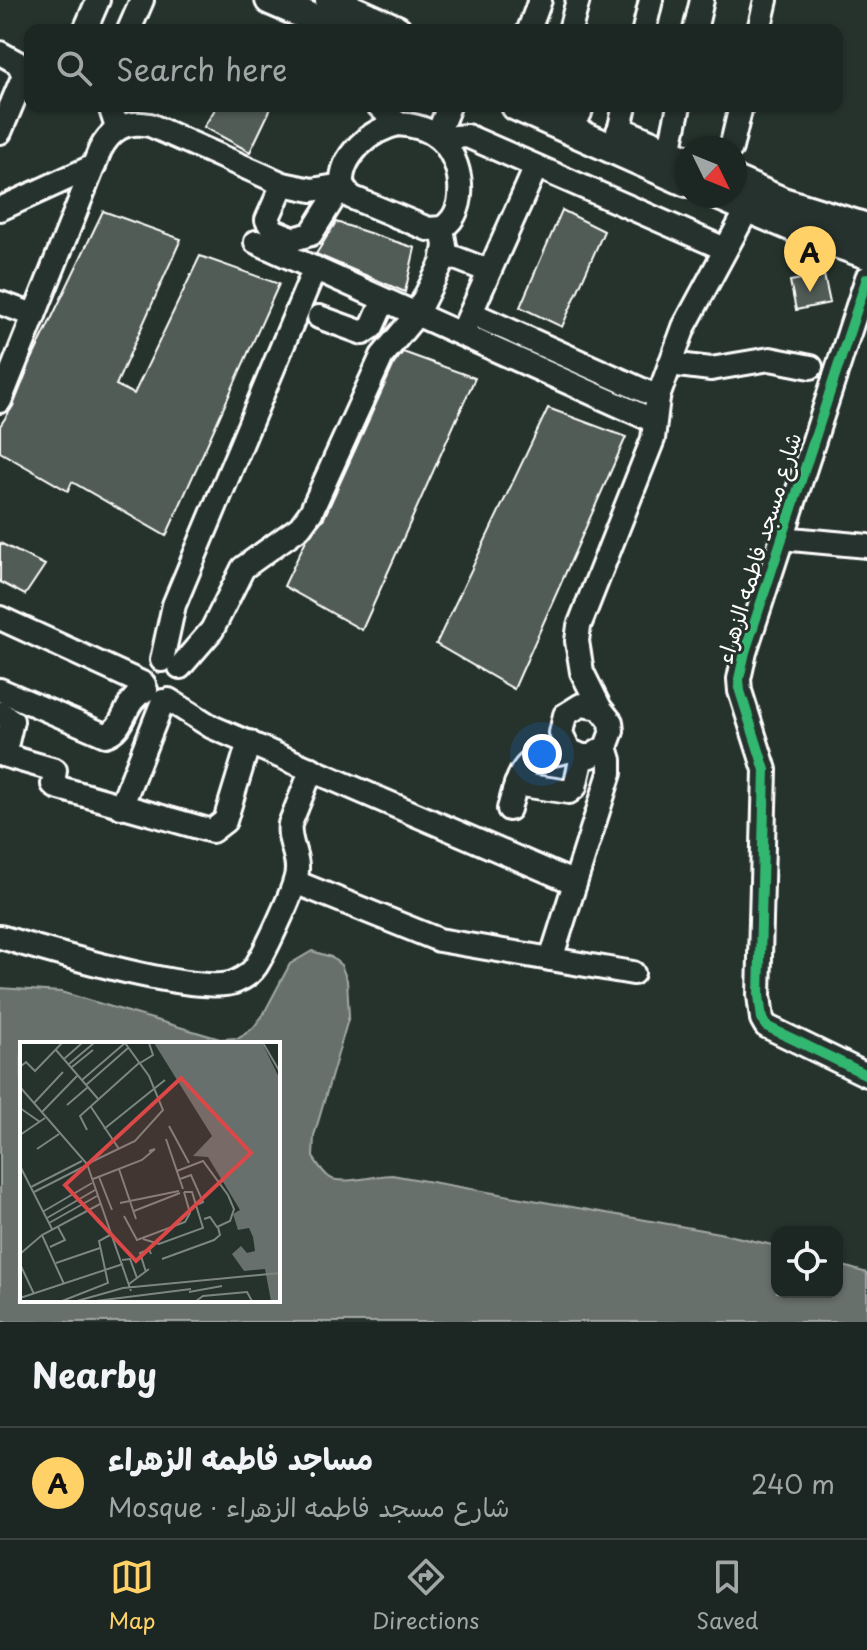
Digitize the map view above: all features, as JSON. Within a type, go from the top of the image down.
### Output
[{"type":"main road","points":[[270,0],[326,24]]},
{"type":"main road","points":[[330,0],[384,24]]},
{"type":"main road","points":[[530,112],[675,177]]},
{"type":"main road","points":[[593,112],[618,118],[675,154]]},
{"type":"main road","points":[[747,186],[783,202],[867,228]]},
{"type":"main road","points":[[748,208],[867,254]]},
{"type":"street","points":[[88,24],[98,0]]},
{"type":"street","points":[[132,24],[142,0]]},
{"type":"street","points":[[531,24],[540,0]]},
{"type":"street","points":[[572,24],[578,0]]},
{"type":"street","points":[[645,24],[651,0]]},
{"type":"street","points":[[696,24],[702,0]]},
{"type":"street","points":[[760,24],[766,0]]},
{"type":"street","points":[[0,53],[18,63],[24,75],[0,132]]},
{"type":"street","points":[[112,112],[117,128]]},
{"type":"street","points":[[385,112],[398,124],[437,137],[467,136],[725,249]]},
{"type":"street","points":[[342,185],[351,197],[428,229],[442,228],[453,219],[459,204],[460,187],[454,158],[437,137],[436,112]]},
{"type":"street","points":[[437,137],[447,112]]},
{"type":"street","points":[[678,136],[679,112]]},
{"type":"street","points":[[734,136],[740,112]]},
{"type":"street","points":[[0,401],[94,166],[107,137],[117,128],[139,123],[150,125],[283,184],[312,190],[342,185]]},
{"type":"street","points":[[283,184],[267,220],[273,230],[294,239],[311,234],[342,185],[344,169],[362,143],[374,132],[398,124]]},
{"type":"street","points":[[0,209],[94,166]]},
{"type":"street","points":[[461,335],[536,167]]},
{"type":"street","points":[[509,809],[520,773],[535,759],[599,753],[606,747],[612,731],[582,672],[578,657],[579,626],[653,439],[658,397],[688,319],[748,208]]},
{"type":"street","points":[[156,694],[144,677],[150,666],[171,664],[212,630],[243,568],[306,521],[382,356],[416,315],[445,254],[442,228]]},
{"type":"street","points":[[256,242],[654,421]]},
{"type":"street","points":[[445,254],[489,271]]},
{"type":"street","points":[[171,664],[174,605],[315,268]]},
{"type":"street","name":"شارع مسجد فاطمه الزهراء","points":[[867,278],[781,538],[739,679],[765,770],[759,995],[766,1026],[867,1075]]},
{"type":"street","points":[[319,317],[363,333],[372,327],[384,300]]},
{"type":"street","points":[[0,303],[34,315]]},
{"type":"street","points":[[471,313],[658,397]]},
{"type":"street","points":[[670,364],[711,369],[770,359],[811,367]]},
{"type":"street","points":[[781,538],[867,546]]},
{"type":"street","points":[[0,618],[156,694],[212,727],[575,883]]},
{"type":"street","points":[[0,690],[105,735],[115,731],[134,697],[156,694],[176,697],[184,687],[184,673],[171,664]]},
{"type":"street","points":[[121,807],[156,694]]},
{"type":"street","points":[[516,784],[569,792],[575,787],[576,753],[561,733],[565,715],[581,705],[600,708]]},
{"type":"street","points":[[0,713],[12,721],[2,754],[55,770],[53,784],[56,787],[207,831],[218,829],[225,821],[249,742]]},
{"type":"street","points":[[551,959],[610,773],[606,747]]},
{"type":"street","points":[[0,937],[134,973],[218,987],[239,981],[256,966],[295,882],[298,865],[288,832],[312,769]]},
{"type":"street","points":[[295,882],[439,940],[633,973]]},
{"type":"shaded area","points":[[312,951],[331,957],[341,965],[347,980],[349,1016],[314,1136],[313,1157],[329,1177],[350,1180],[392,1175],[771,1245],[771,1298],[843,1298],[843,1266],[867,1273],[867,1322],[0,1322],[0,988],[61,992],[220,1039],[239,1038],[253,1028],[290,964]]},
{"type":"building","points":[[213,112],[269,112],[250,152],[204,127]]},
{"type":"building","points":[[562,210],[604,231],[562,327],[520,307]]},
{"type":"building","points":[[103,211],[181,239],[116,385],[134,394],[200,256],[279,284],[166,536],[72,482],[68,491],[0,452],[0,426],[13,406],[31,361]]},
{"type":"building","points":[[336,222],[415,248],[405,292],[316,254]]},
{"type":"building","points":[[824,275],[830,303],[796,310],[790,281]]},
{"type":"building","points":[[403,352],[475,378],[362,630],[284,586],[306,540],[324,518],[394,364]]},
{"type":"building","points":[[548,408],[626,437],[514,689],[436,644]]},
{"type":"building","points":[[0,543],[45,565],[25,595],[0,582]]},
{"type":"cycle path","points":[[867,278],[745,652],[739,679],[765,770],[759,995],[762,1019],[766,1026],[867,1075]]},
{"type":"place","name":"مساجد فاطمه الزهراء","points":[[810,292]]}]
